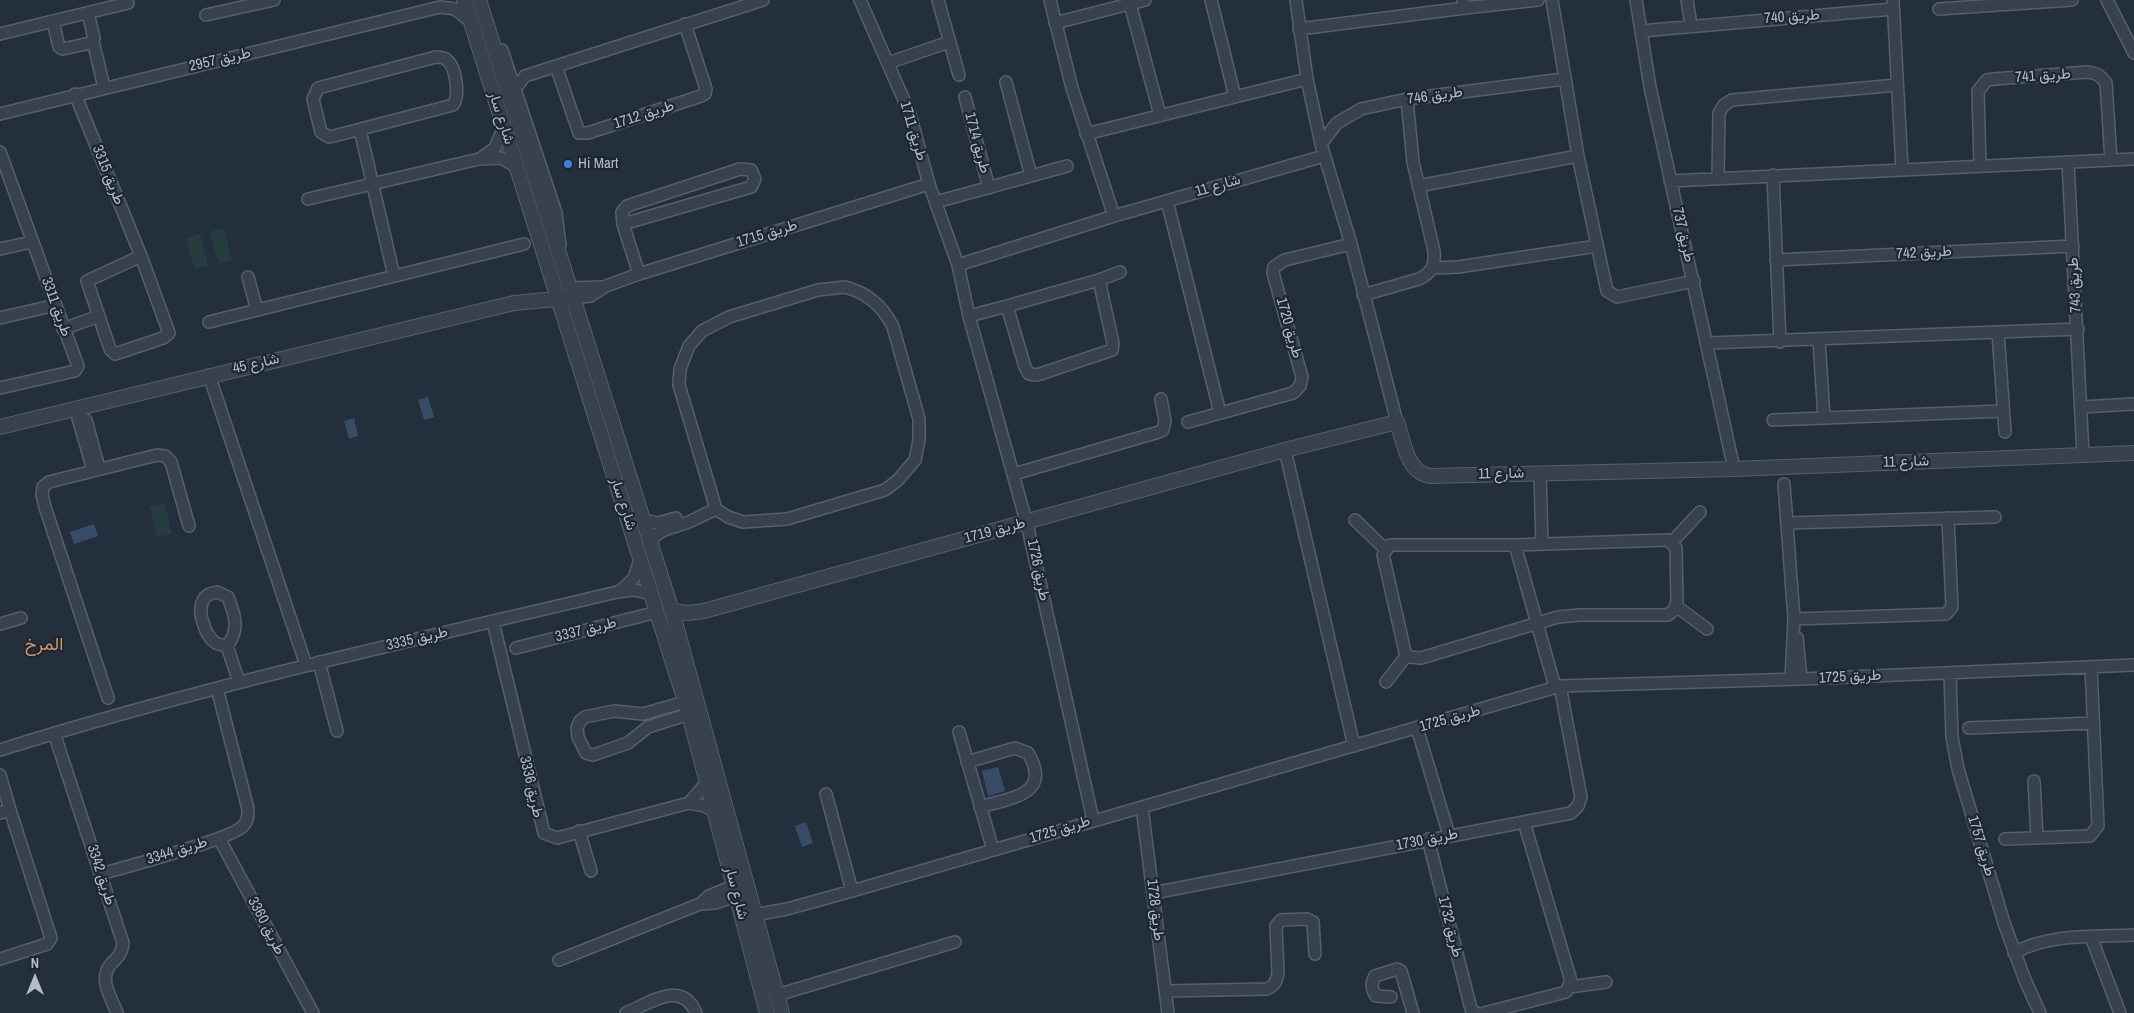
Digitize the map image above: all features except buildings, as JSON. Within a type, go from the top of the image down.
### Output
[{"type":"street","points":[[218,0],[221,12]]},
{"type":"street","points":[[206,15],[260,1],[274,0]]},
{"type":"street","name":"شارع سار","points":[[464,0],[687,708],[735,891],[749,920],[782,1013]]},
{"type":"street","name":"شارع سار","points":[[479,0],[679,634],[749,920],[767,1013]]},
{"type":"street","points":[[515,89],[526,76],[763,0]]},
{"type":"street","name":"طريق 1711","points":[[860,0],[910,114],[929,184],[958,265]]},
{"type":"street","points":[[938,0],[959,75]]},
{"type":"street","points":[[1050,0],[1086,134],[1114,216]]},
{"type":"street","points":[[1055,22],[1145,0]]},
{"type":"street","points":[[1211,0],[1235,97]]},
{"type":"street","points":[[1296,0],[1307,78],[1323,150]]},
{"type":"street","points":[[1299,29],[1464,4],[1538,0]]},
{"type":"street","points":[[1552,0],[1578,156],[1607,291],[1613,296],[1694,280]]},
{"type":"street","name":"طريق 737","points":[[1636,0],[1650,87],[1708,343],[1734,469]]},
{"type":"street","points":[[1687,0],[1691,25]]},
{"type":"street","points":[[1939,9],[1971,4],[2072,0]]},
{"type":"street","points":[[2107,0],[2134,53]]},
{"type":"street","points":[[0,34],[128,3]]},
{"type":"street","name":"طريق 2957","points":[[0,114],[444,4],[455,9],[470,21]]},
{"type":"street","points":[[1130,4],[1160,116]]},
{"type":"street","points":[[1893,5],[1902,169]]},
{"type":"street","name":"طريق 740","points":[[1641,31],[1893,5]]},
{"type":"street","points":[[88,13],[104,87]]},
{"type":"street","points":[[53,21],[58,46],[61,48],[93,41]]},
{"type":"street","name":"طريق 1712","points":[[556,66],[579,133],[588,133],[705,94],[706,89],[685,24]]},
{"type":"street","points":[[490,34],[500,46],[556,213],[560,257]]},
{"type":"street","points":[[888,63],[949,42]]},
{"type":"street","points":[[436,57],[442,57],[451,65],[458,95],[453,105],[360,130],[329,137],[321,132],[313,99],[318,88],[436,57]]},
{"type":"street","points":[[508,70],[526,76]]},
{"type":"street","name":"طريق 741","points":[[1980,165],[1978,91],[1981,84],[1994,79],[2087,72],[2095,73],[2106,83],[2111,160]]},
{"type":"street","points":[[1086,134],[1307,78]]},
{"type":"street","name":"طريق 746","points":[[1323,150],[1337,123],[1360,109],[1407,99],[1564,79]]},
{"type":"street","points":[[1006,82],[1031,176]]},
{"type":"street","points":[[1718,177],[1718,113],[1724,105],[1732,100],[1897,85]]},
{"type":"street","name":"طريق 3315","points":[[75,94],[141,256],[169,333],[163,338],[115,354],[110,348],[87,281],[141,256]]},
{"type":"street","name":"طريق 1714","points":[[965,97],[989,188]]},
{"type":"street","points":[[1363,295],[1428,275],[1434,268],[1434,250],[1418,186],[1409,138],[1407,99]]},
{"type":"street","points":[[480,159],[495,148],[504,127]]},
{"type":"street","points":[[360,130],[394,276]]},
{"type":"street","name":"شارع 11","points":[[958,265],[1167,201],[1323,150],[1351,244],[1397,422],[1412,466],[1422,475],[1734,469],[2134,453]]},
{"type":"street","name":"طريق 3311","points":[[0,152],[78,366],[75,371],[0,388]]},
{"type":"street","points":[[1418,186],[1578,156]]},
{"type":"street","points":[[308,199],[480,159],[501,158],[516,167]]},
{"type":"street","points":[[1670,181],[1718,177],[2134,159]]},
{"type":"street","name":"طريق 743","points":[[2068,162],[2078,329],[2082,455]]},
{"type":"street","points":[[936,202],[1068,166]]},
{"type":"street","points":[[623,224],[751,187],[755,179],[751,170],[740,169],[627,206],[622,212],[623,224],[639,274]]},
{"type":"street","points":[[1773,175],[1780,342]]},
{"type":"street","name":"طريق 1715","points":[[572,293],[590,296],[606,286],[639,274],[929,184]]},
{"type":"street","points":[[1167,201],[1220,413]]},
{"type":"street","points":[[0,249],[32,242]]},
{"type":"street","points":[[209,322],[524,244]]},
{"type":"street","name":"طريق 1720","points":[[1188,422],[1293,393],[1300,386],[1302,377],[1273,273],[1274,267],[1285,260],[1351,244]]},
{"type":"street","points":[[1434,268],[1466,266],[1597,246]]},
{"type":"street","name":"طريق 742","points":[[1776,260],[2073,246]]},
{"type":"street","name":"طريق 1726","points":[[958,265],[969,316],[1027,522],[1093,820]]},
{"type":"street","points":[[969,316],[1099,280],[1120,272]]},
{"type":"street","points":[[248,277],[257,310]]},
{"type":"street","points":[[1007,306],[1026,371],[1037,375],[1112,350],[1113,343],[1099,280]]},
{"type":"street","points":[[846,287],[865,294],[877,302],[887,315],[892,327],[919,419],[918,448],[913,464],[885,490],[787,518],[743,522],[728,517],[716,509],[679,386],[682,361],[694,339],[709,326],[729,318],[822,289],[846,287]]},
{"type":"street","name":"شارع 45","points":[[0,427],[79,412],[209,375],[514,303],[557,294],[572,293]]},
{"type":"street","points":[[0,318],[56,305]]},
{"type":"street","points":[[64,329],[99,316]]},
{"type":"street","points":[[1708,343],[1780,342],[2078,329]]},
{"type":"street","points":[[1998,332],[2005,432]]},
{"type":"street","points":[[1819,340],[1824,418]]},
{"type":"street","points":[[209,375],[306,665]]},
{"type":"street","points":[[1014,474],[1163,430],[1165,421],[1161,399]]},
{"type":"street","points":[[2081,407],[2134,404]]},
{"type":"street","points":[[1773,420],[2003,411]]},
{"type":"street","points":[[79,412],[78,418],[96,469]]},
{"type":"street","name":"طريق 1719","points":[[672,611],[688,613],[704,611],[1285,450],[1397,422]]},
{"type":"street","points":[[1285,450],[1354,746]]},
{"type":"street","points":[[108,698],[42,495],[43,487],[49,482],[96,469],[157,455],[165,456],[171,462],[189,526]]},
{"type":"street","points":[[1540,473],[1542,544]]},
{"type":"street","points":[[1784,484],[1794,619],[1792,640],[1796,680]]},
{"type":"street","points":[[650,543],[661,531],[691,522],[702,514],[716,509]]},
{"type":"street","points":[[1672,542],[1700,512]]},
{"type":"street","points":[[644,520],[658,523],[689,514],[702,514]]},
{"type":"street","points":[[1788,523],[1995,517]]},
{"type":"street","points":[[1794,619],[1946,614],[1952,607],[1948,518]]},
{"type":"street","points":[[1355,520],[1385,549]]},
{"type":"street","points":[[1662,540],[1672,542],[1677,554],[1676,606],[1668,614],[1569,615],[1415,659],[1407,655],[1383,555],[1385,549],[1390,545],[1397,544],[1515,545],[1662,540]]},
{"type":"street","name":"طريق 1730","points":[[1153,893],[1571,813],[1578,806],[1581,797],[1558,687],[1537,624],[1515,545]]},
{"type":"street","name":"طريق 3335","points":[[617,592],[634,578],[640,558]]},
{"type":"street","name":"طريق 3335","points":[[0,750],[54,732],[306,665],[617,592],[638,590],[652,594]]},
{"type":"street","points":[[217,592],[228,597],[236,626],[236,633],[227,646],[216,643],[210,637],[200,610],[202,600],[208,594],[217,592]]},
{"type":"street","points":[[1676,606],[1707,629]]},
{"type":"street","name":"طريق 1719","points":[[679,634],[690,620],[704,611]]},
{"type":"street","name":"طريق 3337","points":[[516,648],[657,612]]},
{"type":"street","points":[[0,624],[22,618]]},
{"type":"street","name":"طريق 3336","points":[[493,622],[541,829],[552,838],[689,802]]},
{"type":"street","points":[[227,646],[238,682]]},
{"type":"street","points":[[1386,682],[1407,655]]},
{"type":"street","points":[[319,662],[338,731]]},
{"type":"street","name":"طريق 1725","points":[[749,920],[1558,687],[1796,680],[2134,665]]},
{"type":"street","points":[[2005,839],[2090,836],[2098,826],[2091,668]]},
{"type":"street","name":"طريق 1757","points":[[1950,673],[1955,759],[2014,953],[2040,1013]]},
{"type":"street","name":"طريق 3344","points":[[101,874],[219,838],[242,828],[248,820],[248,809],[217,688]]},
{"type":"street","points":[[687,708],[648,727],[628,743],[593,755],[586,753],[578,737],[577,728],[585,717],[614,710],[643,714],[687,708]]},
{"type":"street","points":[[1969,728],[2093,723]]},
{"type":"street","points":[[1418,728],[1449,835]]},
{"type":"street","name":"طريق 3342","points":[[54,732],[123,943],[120,955],[105,972],[104,980],[117,1013]]},
{"type":"street","points":[[959,732],[993,850]]},
{"type":"street","points":[[967,762],[1016,748],[1028,753],[1035,769],[1037,777],[1034,786],[1028,792],[980,807]]},
{"type":"street","points":[[0,775],[5,812],[51,938],[47,944],[0,959]]},
{"type":"street","points":[[2034,781],[2037,838]]},
{"type":"street","points":[[707,782],[689,802],[715,811]]},
{"type":"street","points":[[826,794],[852,891]]},
{"type":"street","name":"طريق 1728","points":[[1142,807],[1168,1013]]},
{"type":"street","points":[[1524,822],[1570,975],[1570,987]]},
{"type":"street","points":[[579,831],[591,871]]},
{"type":"street","name":"طريق 3360","points":[[219,838],[313,1013]]},
{"type":"street","name":"طريق 1732","points":[[1428,839],[1471,1009],[1476,1013]]},
{"type":"street","points":[[559,960],[700,904],[709,896],[735,891]]},
{"type":"street","points":[[1165,991],[1266,989],[1273,985],[1278,972],[1276,926],[1281,920],[1307,919],[1314,922],[1315,954]]},
{"type":"street","points":[[2014,953],[2043,941],[2134,936]]},
{"type":"street","points":[[2091,937],[2120,1013]]},
{"type":"street","points":[[776,995],[955,942]]},
{"type":"street","points":[[1391,997],[1376,996],[1372,990],[1372,982],[1376,976],[1397,969],[1401,971],[1413,1013]]},
{"type":"street","points":[[1484,1013],[1560,994],[1570,987],[1606,982]]},
{"type":"street","points":[[626,1013],[665,996],[675,994],[684,997],[692,1003],[696,1013]]},
{"type":"green space","points":[[224,228],[232,260],[218,264],[210,232]]},
{"type":"green space","points":[[200,234],[208,266],[194,269],[186,238]]},
{"type":"green space","points":[[165,503],[172,534],[157,537],[149,506]]},
{"type":"water","points":[[428,397],[434,417],[424,420],[418,400]]},
{"type":"water","points":[[354,418],[358,436],[349,439],[344,421]]},
{"type":"water","points":[[94,524],[98,536],[74,544],[70,532]]},
{"type":"water","points":[[998,767],[1005,791],[988,796],[982,771]]},
{"type":"water","points":[[806,822],[813,843],[802,847],[795,826]]},
{"type":"place","name":"Hi Mart","points":[[568,164]]},
{"type":"district","name":"المرخ","points":[[44,645]]}]
